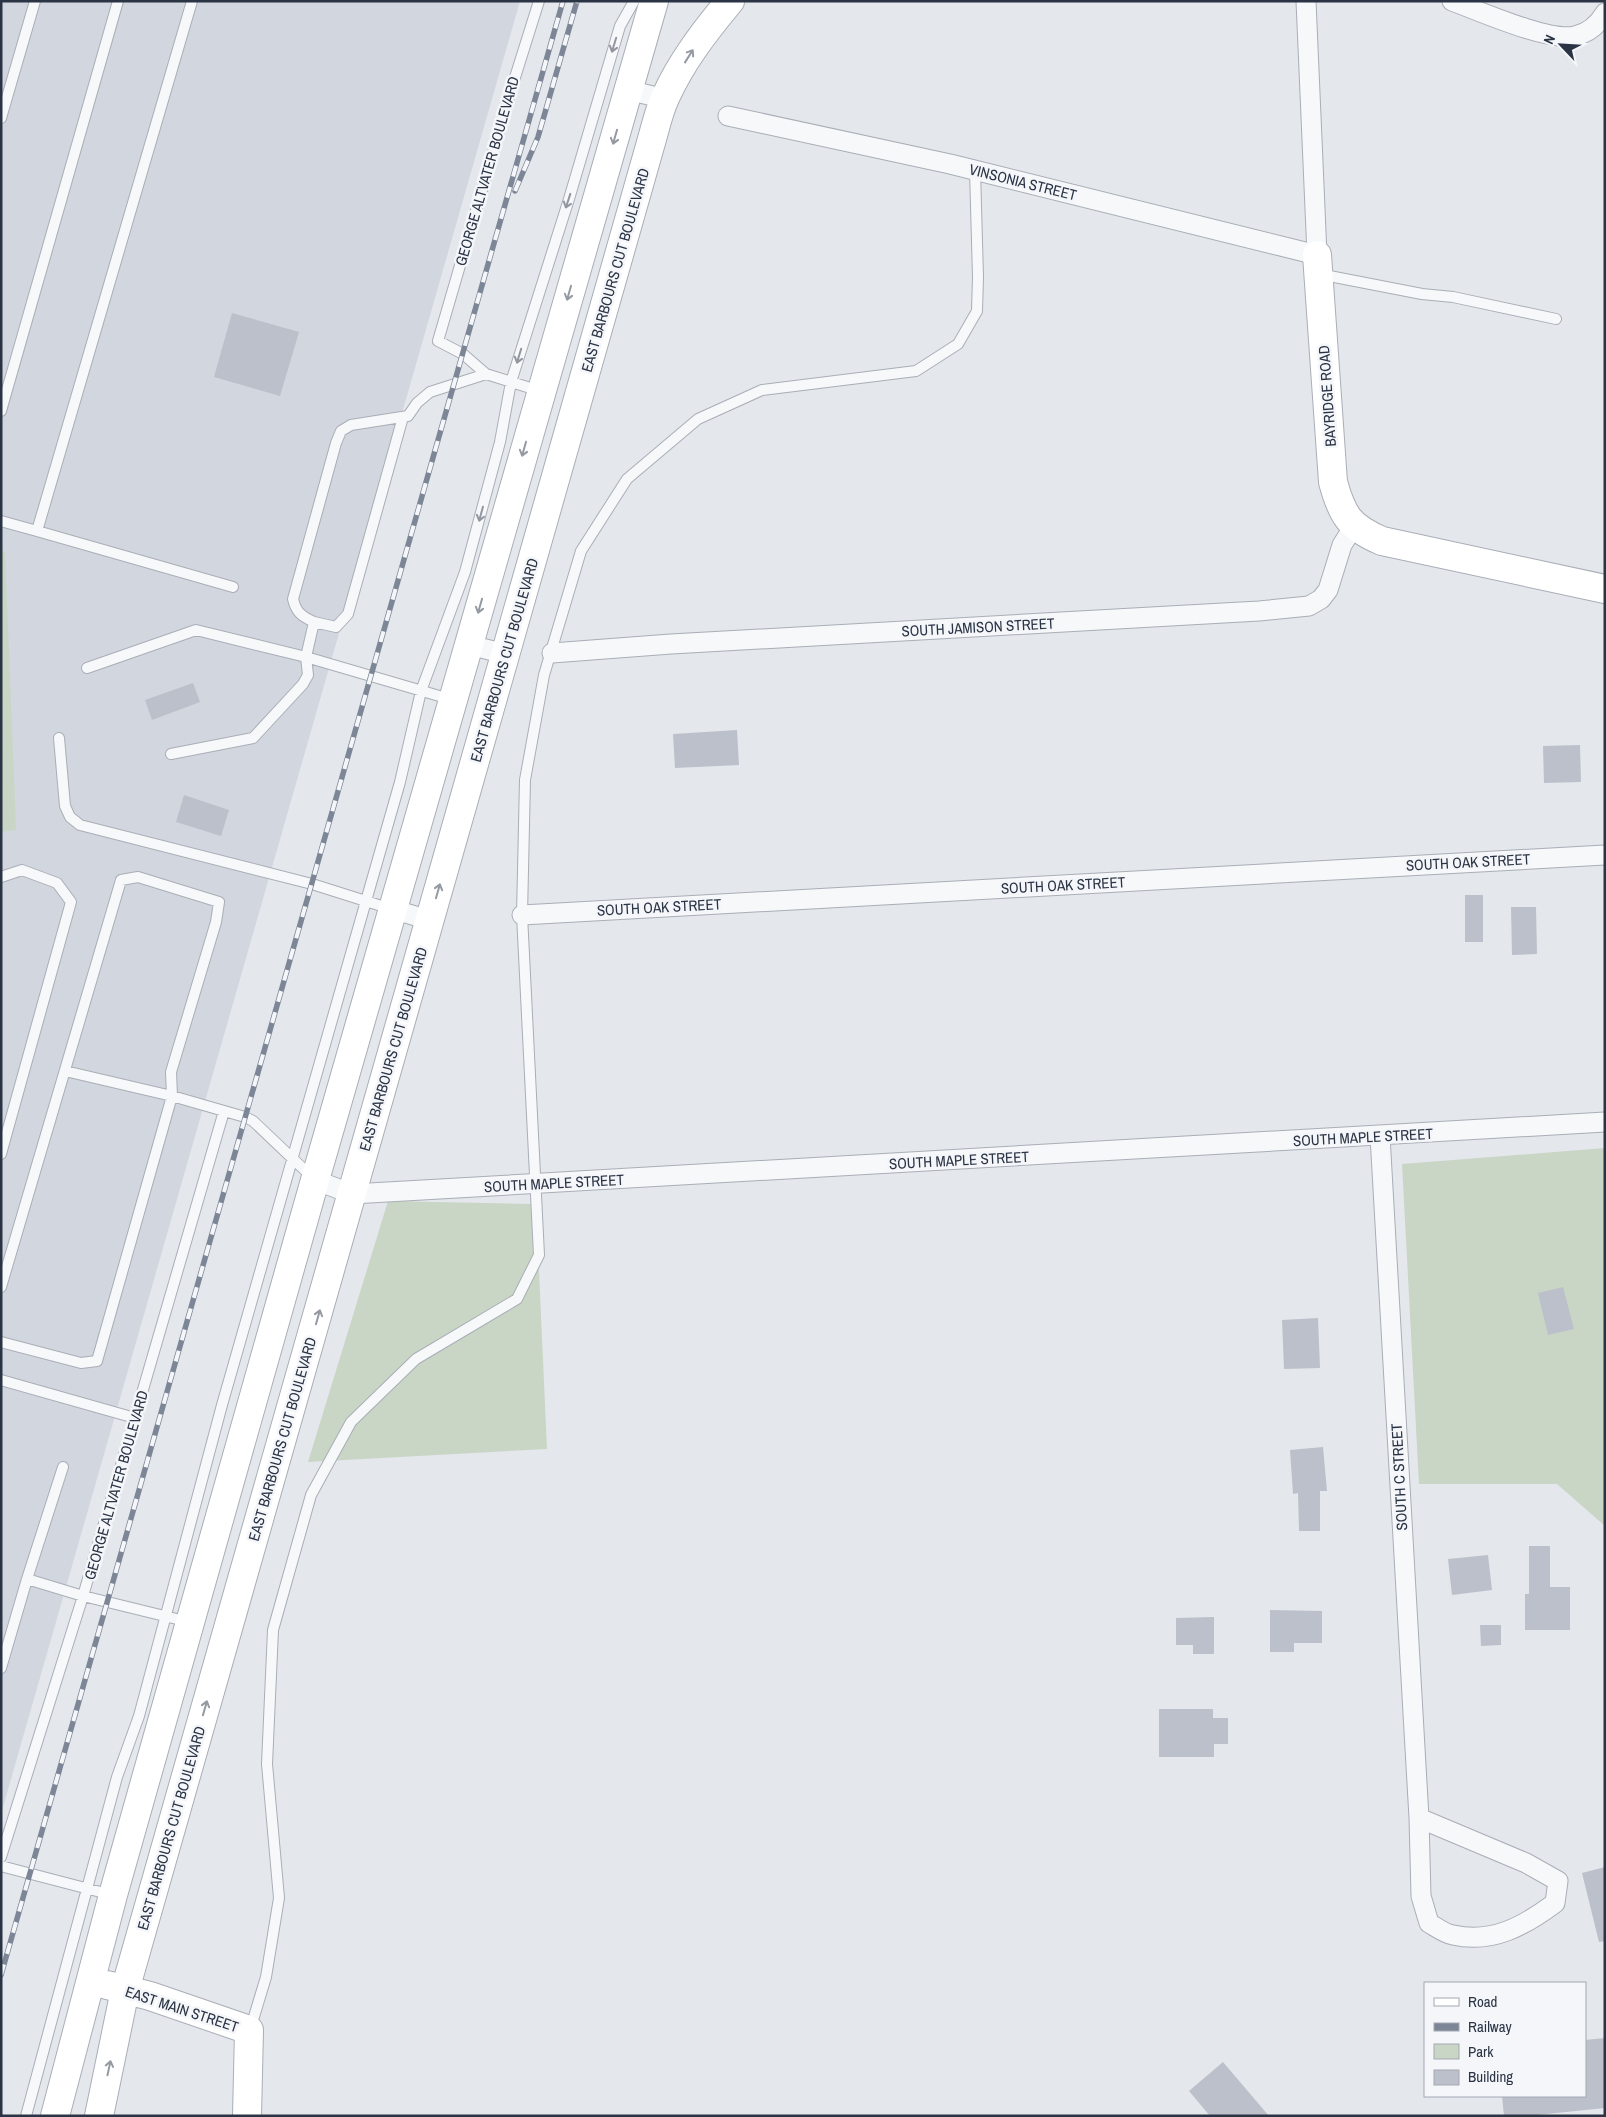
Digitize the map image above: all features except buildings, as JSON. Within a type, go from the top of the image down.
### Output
[{"type":"street","points":[[55,2116],[91,1981],[101,1892],[178,1619],[237,1457],[392,909],[654,1]]},
{"type":"street","name":"EAST BARBOURS CUT BOULEVARD","points":[[99,2116],[125,1990],[665,99],[688,56],[709,26],[730,1]]},
{"type":"street","name":"BAYRIDGE ROAD","points":[[1306,1],[1318,265],[1333,482],[1345,517],[1354,526],[1382,541],[1605,589]]},
{"type":"street","points":[[1452,1],[1538,31],[1573,37],[1588,32],[1601,20],[1605,13]]},
{"type":"street","points":[[628,90],[665,99]]},
{"type":"street","name":"VINSONIA STREET","points":[[728,116],[975,170],[1318,265]]},
{"type":"street","points":[[541,391],[578,402]]},
{"type":"street","name":"SOUTH JAMISON STREET","points":[[552,653],[670,644],[1096,621],[1309,606],[1321,599],[1328,590],[1342,545],[1354,526]]},
{"type":"street","points":[[469,645],[506,654]]},
{"type":"street","name":"SOUTH OAK STREET","points":[[522,915],[1605,854]]},
{"type":"street","points":[[392,909],[429,920]]},
{"type":"street","name":"SOUTH MAPLE STREET","points":[[315,1180],[352,1194],[1605,1122]]},
{"type":"street","name":"SOUTH C STREET","points":[[1380,1136],[1419,1818],[1421,1896],[1429,1922],[1452,1935],[1486,1938],[1530,1921],[1555,1903],[1558,1881],[1526,1863],[1419,1818]]},
{"type":"street","points":[[237,1457],[274,1467]]},
{"type":"street","points":[[178,1619],[227,1632]]},
{"type":"street","name":"EAST MAIN STREET","points":[[91,1981],[150,1996],[249,2030],[247,2116]]},
{"type":"lane","points":[[1,118],[35,1]]},
{"type":"lane","points":[[1,411],[118,1]]},
{"type":"lane","points":[[37,531],[192,1]]},
{"type":"lane","name":"GEORGE ALTVATER BOULEVARD","points":[[486,374],[463,354],[438,341],[539,1]]},
{"type":"lane","points":[[27,1579],[83,1596],[178,1619],[195,1501],[400,782],[421,691],[465,572],[500,442],[511,382],[569,199],[620,26],[634,1]]},
{"type":"lane","points":[[249,2030],[266,1977],[279,1898],[267,1764],[273,1630],[311,1495],[351,1422],[416,1359],[517,1299],[539,1255],[522,915],[525,780],[544,675],[581,551],[626,479],[698,419],[762,390],[916,372],[958,344],[976,310],[978,277],[975,170]]},
{"type":"lane","points":[[1318,265],[1422,294],[1453,297],[1556,320]]},
{"type":"lane","points":[[403,417],[348,614],[336,627],[314,622],[303,617],[296,611],[293,599],[341,432],[351,425],[408,416],[417,403],[430,392],[486,374],[541,391]]},
{"type":"lane","points":[[1,521],[233,587]]},
{"type":"lane","points":[[171,754],[253,738],[304,684],[308,675],[306,657],[314,622]]},
{"type":"lane","points":[[87,668],[196,630],[306,657],[453,700]]},
{"type":"lane","points":[[59,738],[65,806],[70,817],[80,825],[312,884],[392,909]]},
{"type":"lane","points":[[1,877],[22,870],[57,883],[71,902],[1,1154]]},
{"type":"lane","points":[[1,1287],[120,880],[138,877],[220,902],[216,922],[171,1072],[172,1096],[97,1361],[81,1363],[1,1342]]},
{"type":"lane","points":[[65,1071],[172,1096],[253,1121],[315,1180]]},
{"type":"lane","name":"GEORGE ALTVATER BOULEVARD","points":[[1,1857],[83,1596],[224,1111]]},
{"type":"lane","points":[[1,1380],[135,1418]]},
{"type":"lane","points":[[1,1668],[63,1467]]},
{"type":"lane","points":[[1,1866],[101,1892],[26,2116]]},
{"type":"shaded area","points":[[1,1],[520,1],[1,1814]]},
{"type":"green space","points":[[1,550],[5,552],[16,830],[1,832]]},
{"type":"green space","points":[[1605,1148],[1605,1526],[1557,1484],[1419,1484],[1402,1164]]},
{"type":"green space","points":[[388,1201],[536,1204],[547,1449],[308,1462]]},
{"type":"railway","points":[[1,1975],[563,1]]},
{"type":"railway","points":[[515,191],[538,137],[577,1]]}]
